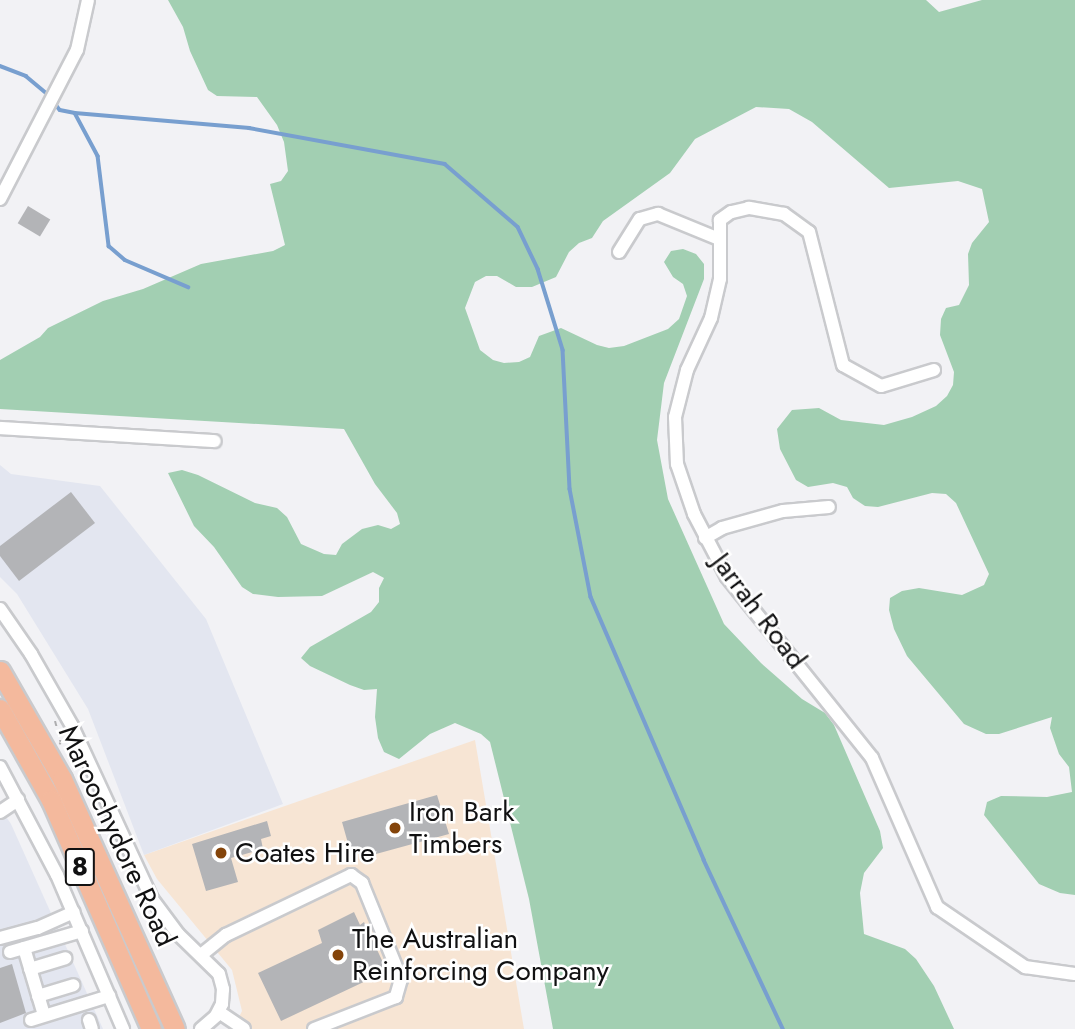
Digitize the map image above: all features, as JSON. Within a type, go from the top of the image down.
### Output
[{"type":"highway","name":"Maroochydore Road","points":[[0,671],[48,750],[80,815],[175,1029]]},
{"type":"highway","name":"Maroochydore Road","points":[[0,709],[51,800],[152,1029]]},
{"type":"street","points":[[0,199],[77,50],[88,0]]},
{"type":"street","name":"Jarrah Road","points":[[934,370],[881,386],[843,365],[809,232],[784,214],[749,208],[732,212],[720,220],[720,279],[712,318],[687,370],[675,417],[677,464],[705,538],[727,577],[872,758],[937,907],[1025,967],[1075,974]]},
{"type":"street","points":[[619,252],[640,219],[658,214],[719,239]]},
{"type":"street","points":[[0,428],[215,441]]},
{"type":"street","points":[[705,538],[722,528],[783,510],[829,507]]},
{"type":"street","points":[[0,609],[58,701],[99,781],[152,899],[178,934],[215,968],[222,981],[223,995],[219,1012],[201,1029]]},
{"type":"street","points":[[0,767],[74,912],[123,1029]]},
{"type":"street","points":[[0,812],[18,800]]},
{"type":"street","points":[[201,955],[226,935],[351,874],[362,883],[401,979],[396,997],[314,1029]]},
{"type":"street","points":[[0,938],[38,928],[74,912]]},
{"type":"street","points":[[10,952],[82,931]]},
{"type":"street","points":[[24,948],[44,1015]]},
{"type":"street","points":[[30,969],[65,958]]},
{"type":"street","points":[[38,996],[73,985]]},
{"type":"street","points":[[31,1020],[109,996]]},
{"type":"street","points":[[219,1012],[244,1029]]},
{"type":"path","points":[[48,750],[61,743],[50,705],[58,701]]},
{"type":"shaded area","points":[[0,465],[11,474],[100,486],[206,619],[283,804],[144,855],[88,709],[17,594],[0,577]]},
{"type":"shaded area","points":[[475,740],[524,1029],[233,1029],[242,1011],[232,970],[157,879],[144,855]]},
{"type":"shaded area","points":[[0,808],[11,824],[103,1029],[0,1029]]},
{"type":"green space","points":[[168,0],[926,0],[939,12],[982,0],[1075,0],[1075,895],[1060,893],[1039,884],[984,815],[987,802],[1001,796],[1047,797],[1072,792],[1069,767],[1059,754],[1050,728],[1052,717],[999,734],[986,734],[964,724],[907,656],[894,629],[889,610],[890,598],[902,591],[919,588],[962,595],[984,585],[989,574],[956,503],[946,494],[932,493],[878,507],[865,506],[853,498],[847,487],[833,483],[808,487],[796,480],[780,449],[777,429],[792,410],[819,408],[841,420],[884,425],[936,406],[947,396],[953,385],[954,372],[940,335],[941,319],[946,308],[959,305],[969,285],[968,254],[972,243],[989,222],[982,189],[958,181],[889,188],[812,122],[789,109],[756,107],[695,139],[670,173],[603,221],[592,238],[579,243],[569,252],[556,277],[532,287],[516,287],[497,276],[486,276],[475,282],[465,308],[480,350],[493,360],[504,363],[519,362],[530,357],[539,336],[561,328],[597,345],[609,348],[624,346],[668,329],[679,319],[687,296],[683,284],[673,277],[664,262],[671,251],[683,249],[696,254],[704,264],[704,279],[664,383],[657,440],[668,499],[724,624],[761,663],[802,699],[825,713],[834,725],[880,831],[883,848],[864,873],[860,893],[864,934],[905,949],[916,959],[934,986],[954,1029],[553,1029],[529,899],[490,742],[481,734],[455,723],[430,734],[399,759],[384,752],[378,738],[375,717],[377,689],[364,690],[350,685],[310,666],[301,658],[310,647],[371,612],[379,602],[379,588],[384,578],[373,572],[322,596],[278,597],[253,594],[242,587],[214,547],[194,526],[168,473],[182,470],[198,475],[255,503],[277,508],[287,517],[301,544],[324,554],[336,555],[342,544],[362,529],[378,525],[391,529],[400,524],[397,513],[375,484],[344,429],[0,409],[0,360],[40,337],[48,328],[103,301],[143,289],[201,264],[273,251],[285,245],[270,184],[281,181],[288,171],[284,142],[277,125],[257,97],[217,96],[208,90],[190,51],[183,27]]},
{"type":"building","points":[[28,206],[50,219],[40,237],[18,223]]},
{"type":"building","points":[[71,492],[95,523],[19,581],[0,556],[0,546]]},
{"type":"building","name":"Iron Bark Timbers","points":[[437,795],[449,834],[365,857],[364,851],[351,854],[342,822]]},
{"type":"building","name":"Coates Hire","points":[[267,821],[271,836],[261,839],[263,849],[231,858],[238,882],[206,891],[192,844]]},
{"type":"building","name":"The Australian Reinforcing Company","points":[[354,912],[360,925],[364,922],[387,971],[281,1021],[258,973],[322,943],[318,930]]},
{"type":"building","points":[[12,964],[26,1013],[0,1023],[0,968]]},
{"type":"waterway","points":[[0,66],[26,76],[49,95]]},
{"type":"waterway","points":[[53,101],[60,110],[75,113],[249,128],[445,164],[518,227],[538,269],[563,350],[570,489],[591,597],[704,860],[783,1029]]},
{"type":"waterway","points":[[75,113],[98,156],[109,246],[125,260],[188,287]]},
{"type":"place","name":"Iron Bark Timbers","points":[[395,828]]},
{"type":"place","name":"Coates Hire","points":[[221,853]]},
{"type":"place","name":"The Australian Reinforcing Company","points":[[338,955]]}]
